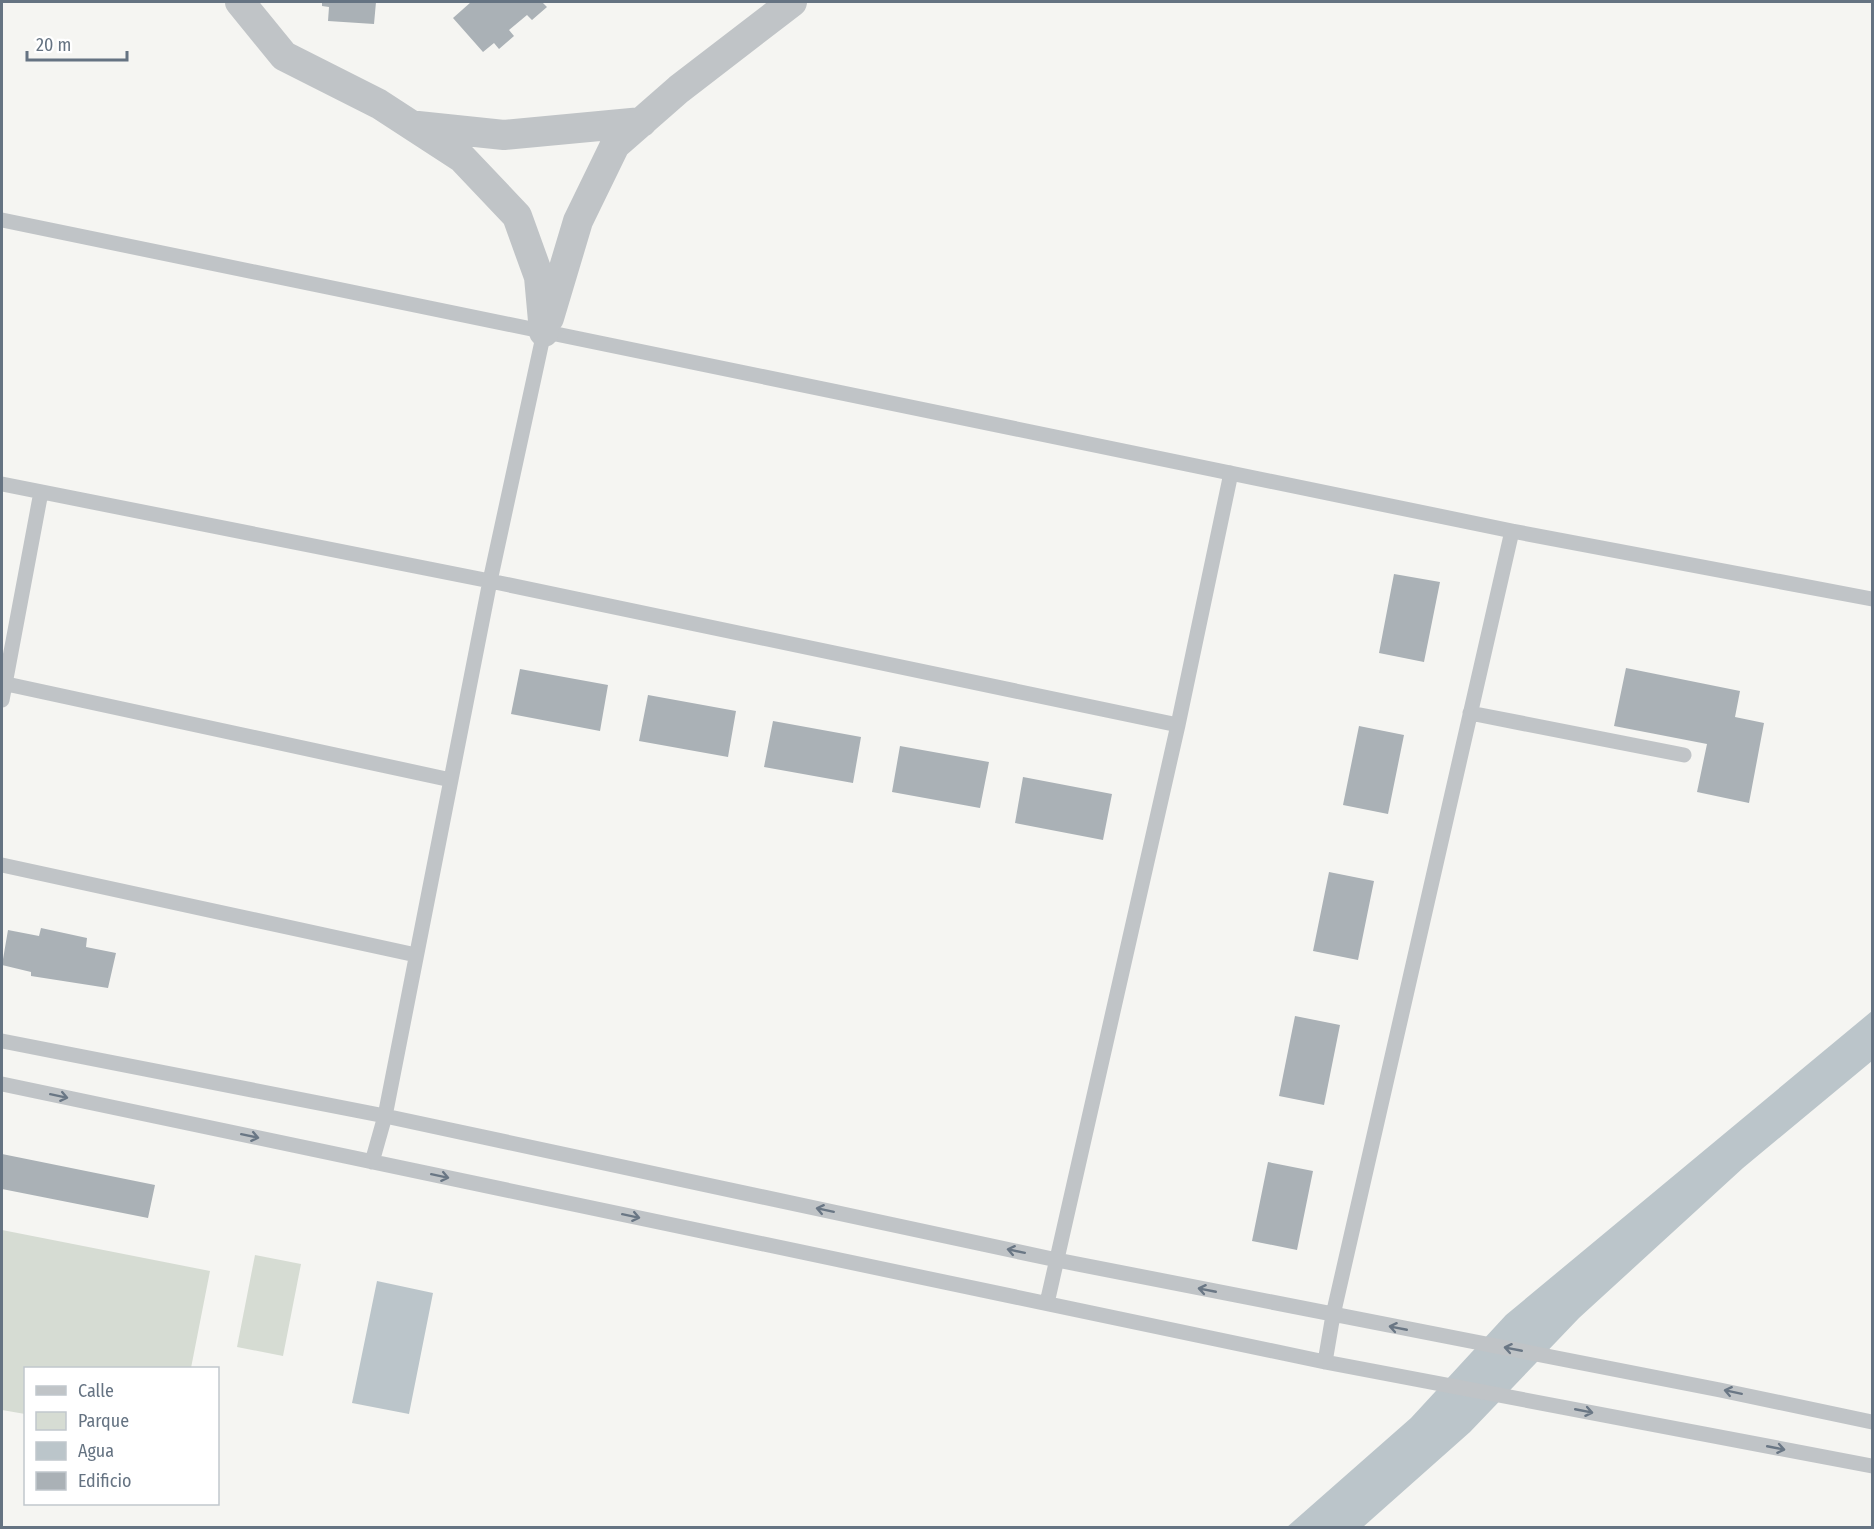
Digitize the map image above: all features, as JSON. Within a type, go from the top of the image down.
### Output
[{"type":"street","points":[[240,2],[284,56],[379,104],[462,158],[517,216],[539,277],[544,332]]},
{"type":"street","points":[[544,332],[578,221],[615,145],[679,89],[792,2]]},
{"type":"street","points":[[413,126],[504,135],[642,122]]},
{"type":"lane","points":[[2,220],[1512,531],[1872,599]]},
{"type":"lane","points":[[372,1162],[385,1116],[490,581],[544,332]]},
{"type":"lane","points":[[1047,1303],[1178,725],[1231,473]]},
{"type":"lane","points":[[2,484],[490,581],[1178,725]]},
{"type":"lane","points":[[2,700],[3,683],[42,492]]},
{"type":"lane","points":[[1325,1362],[1333,1315],[1512,531]]},
{"type":"lane","points":[[3,683],[451,780]]},
{"type":"lane","points":[[1470,713],[1684,755]]},
{"type":"lane","points":[[2,865],[416,955]]},
{"type":"lane","points":[[2,1041],[385,1116],[1057,1260],[1872,1422]]},
{"type":"lane","points":[[2,1084],[1325,1362],[1872,1466]]},
{"type":"green space","points":[[2,1230],[210,1271],[191,1367],[24,1367],[24,1414],[2,1410]]},
{"type":"green space","points":[[255,1255],[301,1264],[283,1356],[237,1347]]},
{"type":"water","points":[[1872,1011],[1872,1061],[1743,1168],[1579,1318],[1470,1432],[1363,1527],[1286,1528],[1411,1418],[1506,1315]]},
{"type":"water","points":[[377,1281],[433,1293],[409,1414],[352,1403]]},
{"type":"building","points":[[322,2],[376,2],[374,24],[328,21],[329,7],[322,6]]},
{"type":"building","points":[[471,2],[542,2],[547,7],[532,20],[527,15],[509,30],[514,36],[499,49],[494,43],[483,52],[453,18]]},
{"type":"building","points":[[1394,574],[1440,582],[1424,662],[1379,653]]},
{"type":"building","points":[[1626,668],[1740,691],[1735,717],[1764,723],[1749,803],[1697,792],[1707,744],[1614,726]]},
{"type":"building","points":[[520,669],[608,685],[600,731],[511,714]]},
{"type":"building","points":[[648,695],[736,711],[728,757],[639,741]]},
{"type":"building","points":[[773,721],[861,737],[853,783],[764,767]]},
{"type":"building","points":[[1359,726],[1404,735],[1388,814],[1343,805]]},
{"type":"building","points":[[900,746],[989,762],[980,808],[892,792]]},
{"type":"building","points":[[1023,777],[1112,794],[1103,840],[1015,823]]},
{"type":"building","points":[[1329,872],[1374,881],[1358,960],[1313,951]]},
{"type":"building","points":[[41,928],[87,938],[86,947],[116,953],[108,988],[31,976],[31,972],[2,965],[8,930],[39,936]]},
{"type":"building","points":[[1295,1016],[1340,1025],[1324,1105],[1279,1096]]},
{"type":"building","points":[[2,1154],[155,1185],[148,1218],[2,1189]]},
{"type":"building","points":[[1268,1162],[1313,1171],[1297,1250],[1252,1241]]}]
